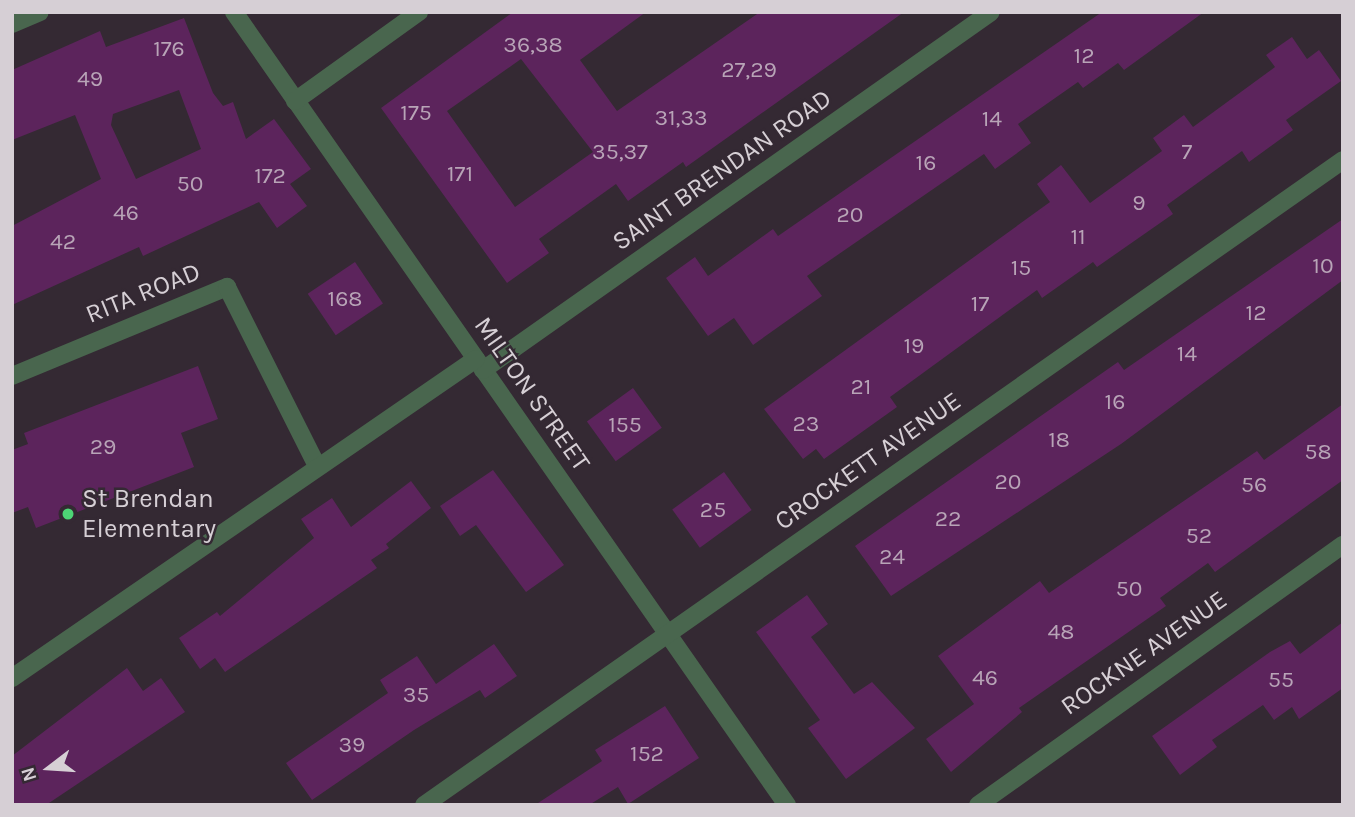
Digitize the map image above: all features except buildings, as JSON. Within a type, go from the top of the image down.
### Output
[{"type":"street","points":[[12,24],[40,12]]},
{"type":"street","name":"MILTON STREET","points":[[234,12],[786,805]]},
{"type":"street","points":[[295,100],[419,12]]},
{"type":"street","name":"SAINT BRENDAN ROAD","points":[[12,678],[316,464],[479,364],[991,12]]},
{"type":"street","name":"CROCKETT AVENUE","points":[[424,805],[1343,160]]},
{"type":"street","name":"RITA ROAD","points":[[12,376],[227,287],[316,464]]},
{"type":"street","name":"ROCKNE AVENUE","points":[[978,805],[1343,545]]},
{"type":"place","name":"St Brendan Elementary","points":[[68,514]]}]
